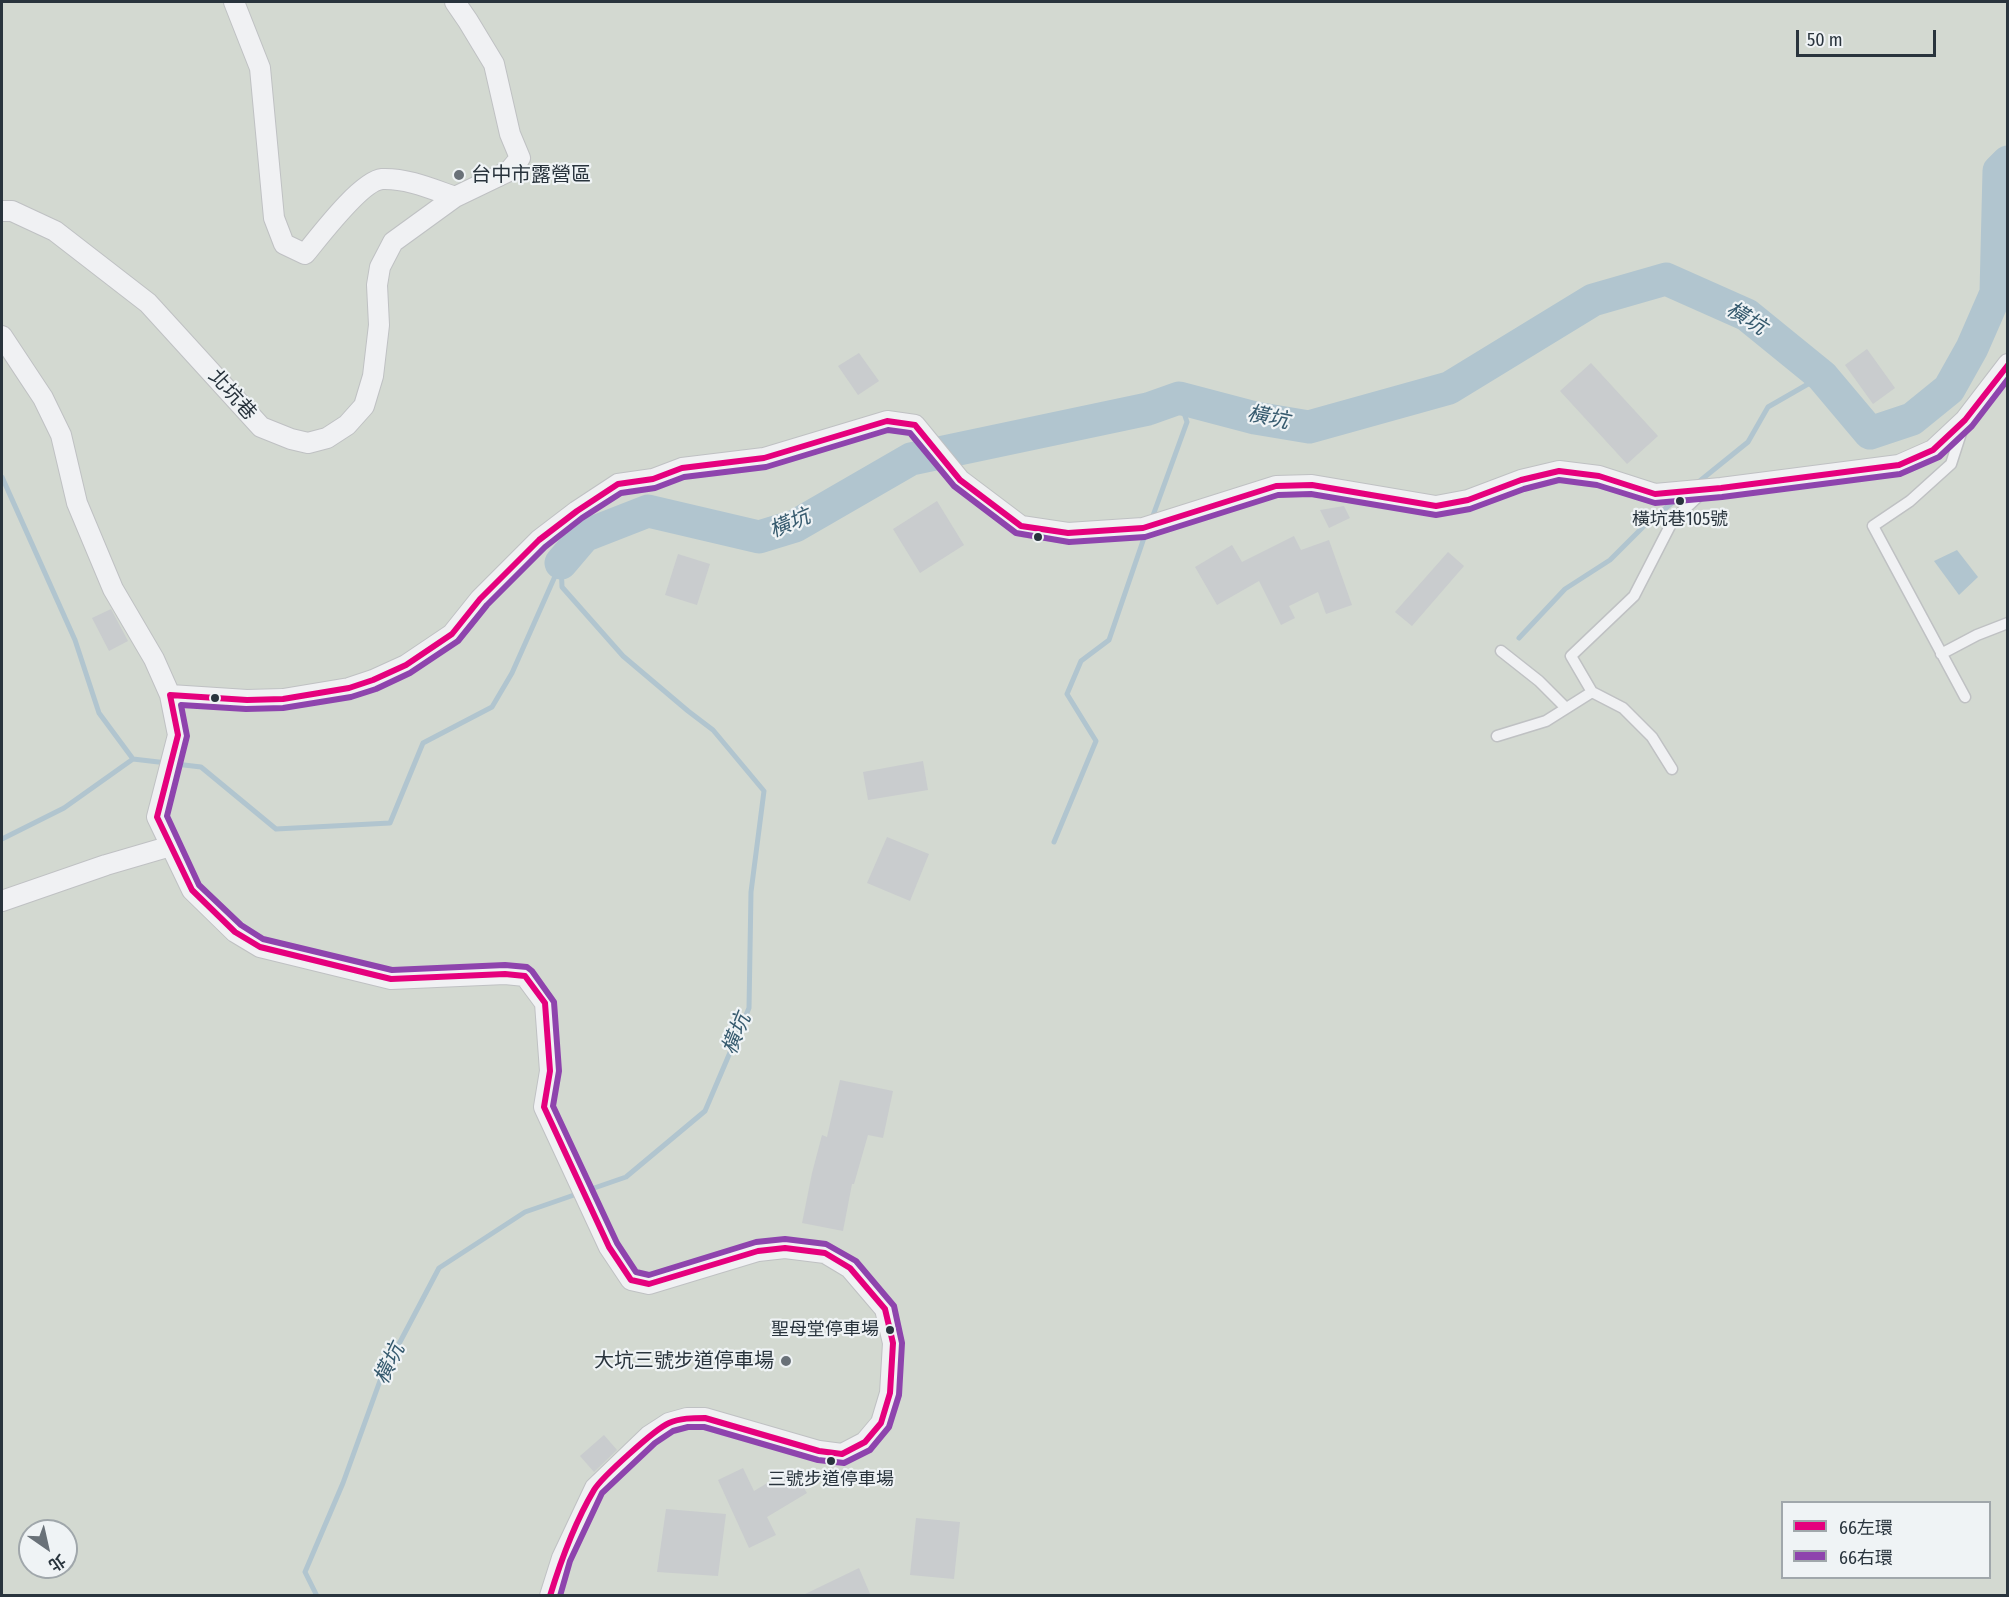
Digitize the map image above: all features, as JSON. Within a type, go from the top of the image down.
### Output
[{"type":"street","points":[[234,2],[260,68],[274,218],[284,244],[305,254],[354,196],[380,179],[411,182],[455,197]]},
{"type":"street","name":"北坑巷","points":[[2,211],[12,211],[55,231],[148,303],[261,427],[308,443],[327,438],[347,425],[364,406],[373,376],[379,326],[377,285],[380,267],[393,242],[455,197],[509,171],[520,158],[510,134],[494,64],[454,2]]},
{"type":"street","points":[[2,336],[43,398],[61,435],[77,503],[113,589],[154,659],[170,695],[178,735],[157,817],[192,890],[235,932],[260,947],[391,979],[505,974],[525,976],[545,1003],[550,1071],[544,1107],[609,1247],[631,1280],[649,1284],[758,1251],[785,1248],[825,1253],[850,1268],[885,1309],[894,1343],[890,1393],[882,1423],[865,1442],[842,1454],[819,1451],[712,1419],[687,1418],[669,1423],[649,1436],[596,1488],[562,1558],[550,1596]]},
{"type":"street","points":[[170,695],[247,700],[284,699],[349,688],[373,680],[406,664],[452,634],[480,599],[539,540],[618,484],[653,479],[682,468],[764,458],[887,421],[915,424],[960,480],[1021,526],[1068,533],[1143,528],[1276,486],[1312,485],[1436,506],[1468,500],[1521,480],[1559,471],[1599,476],[1655,494],[1899,465],[1933,450],[1965,420],[2007,364]]},
{"type":"street","points":[[2,901],[106,865],[171,846]]},
{"type":"lane","points":[[1965,420],[1952,465],[1910,501],[1873,526],[1965,697]]},
{"type":"lane","points":[[1672,769],[1653,736],[1623,708],[1592,692],[1571,656],[1634,596],[1673,520],[1705,489]]},
{"type":"lane","points":[[1941,654],[1977,635],[2007,623]]},
{"type":"lane","points":[[1501,651],[1539,681],[1566,708]]},
{"type":"lane","points":[[1497,736],[1546,721],[1592,692]]},
{"type":"shaded area","points":[[2,2],[2007,2],[2007,1595],[2,1596]]},
{"type":"water","points":[[1957,550],[1978,577],[1959,595],[1934,561]]},
{"type":"building","points":[[1867,349],[1895,388],[1873,404],[1845,365]]},
{"type":"building","points":[[859,353],[879,381],[858,395],[838,366]]},
{"type":"building","points":[[1591,363],[1658,436],[1627,464],[1560,391]]},
{"type":"building","points":[[937,501],[964,545],[920,573],[893,529]]},
{"type":"building","points":[[1344,506],[1350,518],[1329,528],[1320,510]]},
{"type":"building","points":[[1294,536],[1301,550],[1329,540],[1352,605],[1326,614],[1318,592],[1289,606],[1295,618],[1281,625],[1259,581],[1217,605],[1195,567],[1232,545],[1242,562]]},
{"type":"building","points":[[1448,552],[1464,566],[1412,626],[1395,612]]},
{"type":"building","points":[[678,554],[710,564],[697,605],[665,595]]},
{"type":"building","points":[[111,609],[128,641],[109,651],[92,618]]},
{"type":"building","points":[[923,761],[928,790],[868,800],[863,772]]},
{"type":"building","points":[[887,837],[929,854],[910,901],[867,883]]},
{"type":"building","points":[[840,1080],[893,1091],[883,1138],[868,1135],[854,1184],[852,1184],[843,1231],[802,1223],[822,1135],[827,1137]]},
{"type":"building","points":[[604,1435],[617,1450],[594,1472],[580,1456]]},
{"type":"building","points":[[743,1468],[754,1491],[792,1468],[807,1493],[767,1517],[776,1535],[749,1548],[718,1480]]},
{"type":"building","points":[[666,1509],[726,1514],[718,1576],[657,1572]]},
{"type":"building","points":[[916,1518],[960,1522],[954,1579],[910,1575]]},
{"type":"building","points":[[859,1568],[871,1596],[801,1596]]},
{"type":"waterway","name":"橫坑","points":[[561,563],[584,536],[648,511],[759,537],[795,526],[911,459],[1148,409],[1179,398],[1255,418],[1309,427],[1449,388],[1593,300],[1666,279],[1747,315],[1822,376],[1870,433],[1912,419],[1949,389],[1972,348],[1996,293],[1999,171],[2008,162]]},
{"type":"waterway","points":[[1696,484],[1748,442],[1768,407],[1822,376]]},
{"type":"waterway","points":[[1151,521],[1187,422],[1179,398]]},
{"type":"waterway","points":[[2,477],[75,640],[99,713],[133,759]]},
{"type":"waterway","points":[[1519,638],[1565,589],[1610,560],[1646,524],[1677,499]]},
{"type":"waterway","points":[[1054,842],[1096,741],[1067,694],[1081,661],[1109,640],[1146,532]]},
{"type":"waterway","name":"橫坑","points":[[317,1596],[305,1572],[343,1483],[381,1378],[439,1268],[525,1212],[626,1177],[705,1111],[749,1008],[751,892],[764,791],[713,730],[623,656],[562,587],[561,563]]},
{"type":"waterway","points":[[2,839],[64,808],[133,759],[201,767],[276,829],[390,823],[423,743],[492,707],[512,673],[560,565]]},
{"type":"transit line","name":"66左環","points":[[550,1596],[569,1542],[594,1490],[629,1454],[669,1423],[682,1419],[705,1418],[819,1451],[842,1454],[865,1442],[881,1423],[890,1393],[893,1343],[885,1309],[850,1268],[825,1253],[785,1248],[758,1251],[649,1284],[631,1280],[609,1247],[544,1107],[550,1071],[545,1003],[525,976],[505,974],[391,979],[260,947],[235,932],[192,890],[157,817],[178,735],[170,695],[247,700],[283,699],[349,688],[373,680],[406,665],[452,634],[480,599],[539,540],[618,484],[653,479],[682,468],[764,458],[887,421],[915,425],[960,480],[1021,526],[1068,533],[1143,528],[1276,486],[1312,485],[1436,506],[1468,500],[1521,480],[1559,471],[1599,476],[1655,494],[1721,488],[1899,465],[1933,450],[1965,420],[2008,365]]},
{"type":"transit line","name":"66右環","points":[[560,1596],[570,1561],[602,1493],[655,1443],[673,1431],[688,1427],[704,1427],[818,1460],[844,1463],[870,1450],[889,1427],[899,1395],[902,1343],[894,1306],[856,1261],[826,1244],[785,1239],[756,1242],[649,1275],[636,1272],[617,1243],[553,1106],[559,1071],[554,1002],[532,971],[527,967],[505,965],[392,970],[263,939],[241,925],[199,885],[167,816],[187,736],[181,705],[246,709],[283,708],[351,697],[376,689],[410,673],[458,641],[487,605],[545,547],[582,518],[621,493],[655,488],[684,477],[766,467],[888,430],[910,433],[954,486],[1016,533],[1069,542],[1145,537],[1278,495],[1311,494],[1436,515],[1470,509],[1524,489],[1559,480],[1597,485],[1655,503],[1722,497],[1900,474],[1939,457],[1972,426],[2008,379]]},
{"type":"place","name":"台中市露營區","points":[[459,175]]},
{"type":"place","name":"橫坑巷105號","points":[[1680,501]]},
{"type":"place","name":"聖母堂停車場","points":[[890,1330]]},
{"type":"place","name":"大坑三號步道停車場","points":[[786,1361]]},
{"type":"place","name":"三號步道停車場","points":[[831,1461]]}]
